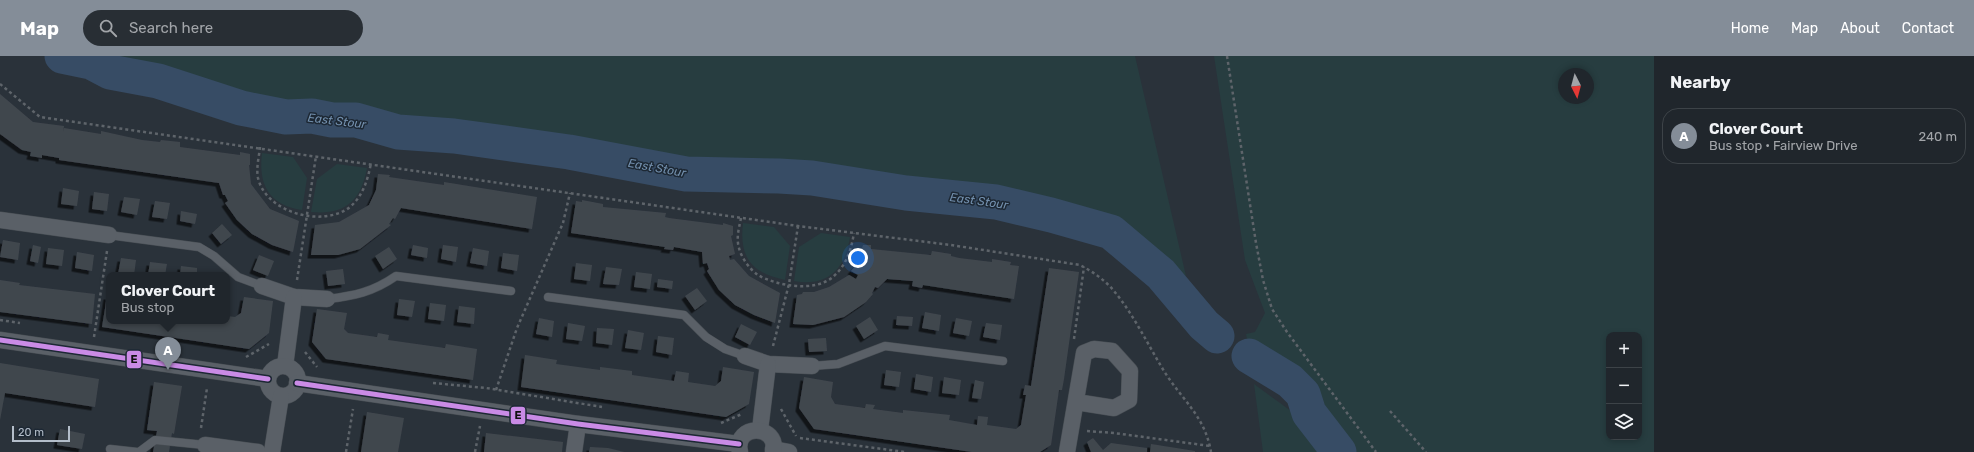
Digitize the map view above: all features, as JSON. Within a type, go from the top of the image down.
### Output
[{"type":"street","points":[[0,220],[109,235]]},
{"type":"street","points":[[262,286],[294,297],[326,299]]},
{"type":"street","points":[[285,366],[294,297]]},
{"type":"street","points":[[0,340],[268,379]]},
{"type":"street","points":[[745,356],[768,364],[812,366]]},
{"type":"street","points":[[760,430],[768,364]]},
{"type":"street","points":[[285,366],[296,374],[298,383],[290,394],[281,396],[276,395],[269,388],[268,379],[272,370],[285,366]]},
{"type":"street","points":[[298,383],[740,448],[744,435],[749,432],[760,430],[768,435],[778,451]]},
{"type":"street","points":[[272,452],[281,396]]},
{"type":"street","points":[[1067,452],[1076,402]]},
{"type":"street","points":[[574,452],[578,424]]},
{"type":"street","points":[[202,444],[258,452]]},
{"type":"lane","points":[[109,235],[198,247],[214,256],[238,277],[262,286]]},
{"type":"lane","points":[[326,299],[351,296],[379,288],[396,276],[511,291]]},
{"type":"lane","points":[[548,297],[684,315],[706,337],[725,349],[745,356]]},
{"type":"lane","points":[[812,366],[838,364],[885,346],[1003,361]]},
{"type":"lane","points":[[110,449],[138,452],[155,440],[202,444]]},
{"type":"path","points":[[1227,56],[1256,243],[1263,280],[1272,309],[1287,332],[1376,452]]},
{"type":"path","points":[[0,84],[40,117],[260,147],[798,226],[951,245],[1080,266],[1098,276],[1114,290],[1169,379],[1195,410],[1210,446],[1211,452]]},
{"type":"path","points":[[260,147],[258,178],[268,198],[285,210],[307,214],[332,216],[351,206],[366,185],[370,163]]},
{"type":"path","points":[[294,297],[316,156]]},
{"type":"path","points":[[741,217],[738,238],[739,249],[746,262],[757,274],[771,281],[789,284],[810,286],[823,284],[834,277],[851,253],[854,233]]},
{"type":"path","points":[[768,364],[789,284],[798,226]]},
{"type":"path","points":[[91,354],[109,235]]},
{"type":"path","points":[[0,320],[24,324]]},
{"type":"path","points":[[87,333],[103,336]]},
{"type":"path","points":[[240,356],[248,358],[276,340],[288,338],[297,341],[321,372]]},
{"type":"path","points":[[431,383],[486,388],[606,408]]},
{"type":"path","points":[[202,444],[208,387]]},
{"type":"path","points":[[715,426],[745,412],[753,400],[764,400],[780,407],[783,415],[798,438],[905,452]]},
{"type":"path","points":[[346,452],[353,409]]},
{"type":"path","points":[[475,452],[483,410]]},
{"type":"path","points":[[1390,411],[1426,452]]},
{"type":"path","points":[[1070,429],[1114,433],[1210,446]]},
{"type":"green space","points":[[116,56],[1135,56],[1186,276],[1078,205],[734,161],[682,164],[566,138],[286,105],[227,92]]},
{"type":"green space","points":[[1214,56],[1654,56],[1654,452],[1349,452],[1321,414],[1311,391],[1281,367],[1248,345],[1246,334],[1255,332],[1265,313],[1245,260]]},
{"type":"green space","points":[[262,153],[293,157],[307,178],[302,210],[281,203],[268,192],[262,175]]},
{"type":"green space","points":[[337,164],[367,168],[356,197],[350,204],[333,211],[311,212],[317,179]]},
{"type":"green space","points":[[743,223],[774,227],[790,246],[785,280],[764,273],[750,262],[743,245]]},
{"type":"green space","points":[[821,233],[850,237],[848,249],[844,259],[832,274],[825,278],[806,282],[794,281],[799,247]]},
{"type":"green space","points":[[1254,384],[1291,411],[1323,452],[1263,452]]},
{"type":"building","points":[[0,94],[33,122],[64,126],[63,132],[64,128],[101,134],[101,131],[142,140],[180,142],[180,147],[240,155],[240,152],[250,154],[249,165],[251,184],[270,209],[299,221],[293,252],[272,245],[252,234],[237,220],[225,203],[228,201],[225,195],[223,195],[219,183],[59,160],[59,158],[42,155],[42,158],[30,156],[31,152],[22,150],[0,134]]},
{"type":"building","points":[[378,174],[444,185],[444,182],[537,197],[532,229],[401,208],[395,219],[393,218],[389,224],[391,225],[360,249],[338,255],[311,255],[315,225],[339,222],[369,205],[376,190]]},
{"type":"building","points":[[63,188],[79,191],[77,206],[61,204]]},
{"type":"building","points":[[94,192],[109,194],[107,211],[92,209]]},
{"type":"building","points":[[124,197],[140,199],[137,215],[121,212]]},
{"type":"building","points":[[582,200],[603,204],[603,207],[666,213],[665,217],[669,218],[723,225],[723,223],[733,226],[733,235],[731,236],[735,254],[729,256],[730,260],[734,259],[749,276],[780,293],[775,323],[754,315],[735,305],[719,290],[707,271],[709,269],[707,263],[703,264],[702,252],[674,247],[673,250],[664,249],[665,247],[571,233],[576,201],[582,202]]},
{"type":"building","points":[[155,201],[170,203],[167,219],[152,217]]},
{"type":"building","points":[[181,211],[197,214],[195,224],[180,221]]},
{"type":"building","points":[[222,224],[232,235],[221,244],[212,233]]},
{"type":"building","points":[[3,240],[20,243],[18,260],[0,257]]},
{"type":"building","points":[[33,245],[41,247],[38,263],[30,261]]},
{"type":"building","points":[[413,245],[428,248],[427,258],[411,255]]},
{"type":"building","points":[[443,245],[458,247],[456,262],[441,259]]},
{"type":"building","points":[[863,245],[871,245],[871,249],[931,255],[932,251],[951,254],[951,256],[959,258],[992,262],[992,259],[1011,262],[1010,265],[1019,266],[1014,299],[923,285],[922,288],[912,286],[913,281],[887,279],[878,288],[875,287],[872,293],[873,294],[866,302],[844,317],[813,325],[793,324],[797,295],[802,294],[803,292],[814,292],[829,287],[849,275],[856,279],[858,275],[851,271],[857,264]]},
{"type":"building","points":[[389,247],[397,259],[383,269],[375,256]]},
{"type":"building","points":[[48,248],[64,250],[62,266],[46,264]]},
{"type":"building","points":[[473,248],[489,251],[487,266],[470,263]]},
{"type":"building","points":[[77,252],[94,255],[92,271],[75,268]]},
{"type":"building","points":[[503,253],[519,255],[517,271],[501,268]]},
{"type":"building","points":[[259,255],[274,261],[268,276],[253,270]]},
{"type":"building","points":[[121,258],[136,260],[134,272],[118,272]]},
{"type":"building","points":[[150,262],[167,264],[166,272],[148,272]]},
{"type":"building","points":[[576,263],[592,265],[590,281],[574,279]]},
{"type":"building","points":[[181,266],[197,268],[197,272],[180,272]]},
{"type":"building","points":[[606,267],[622,269],[619,285],[603,284]]},
{"type":"building","points":[[1049,268],[1079,272],[1064,379],[1062,390],[1059,390],[1051,445],[1040,452],[972,452],[814,429],[799,408],[804,377],[833,382],[831,397],[835,404],[865,408],[866,404],[875,405],[873,409],[903,413],[903,410],[950,415],[949,420],[977,425],[978,416],[988,417],[987,425],[1016,429],[1021,425],[1026,395],[1023,395],[1025,385],[1031,386]]},
{"type":"building","points":[[343,269],[345,284],[328,286],[326,271]]},
{"type":"building","points":[[636,272],[652,274],[650,289],[634,287]]},
{"type":"building","points":[[658,279],[673,281],[672,289],[657,287]]},
{"type":"building","points":[[0,280],[20,283],[19,285],[95,294],[92,324],[0,312]]},
{"type":"building","points":[[697,288],[707,301],[695,310],[685,296]]},
{"type":"building","points":[[244,297],[273,301],[269,333],[249,349],[102,327],[106,302],[106,324],[230,324],[230,316],[235,317],[241,313]]},
{"type":"building","points":[[399,299],[415,301],[412,317],[397,315]]},
{"type":"building","points":[[430,303],[446,305],[444,321],[428,319]]},
{"type":"building","points":[[459,306],[475,308],[474,324],[457,322]]},
{"type":"building","points":[[317,309],[347,313],[344,329],[348,333],[377,337],[378,333],[389,335],[388,340],[445,348],[446,344],[477,349],[473,380],[326,359],[312,342]]},
{"type":"building","points":[[925,312],[941,315],[939,331],[922,328]]},
{"type":"building","points":[[897,316],[913,317],[912,326],[896,325]]},
{"type":"building","points":[[870,317],[878,330],[864,339],[856,326]]},
{"type":"building","points":[[539,318],[554,321],[552,337],[536,334]]},
{"type":"building","points":[[956,318],[972,321],[969,336],[953,333]]},
{"type":"building","points":[[568,323],[585,326],[582,341],[566,339]]},
{"type":"building","points":[[986,323],[1002,325],[1000,340],[983,337]]},
{"type":"building","points":[[741,324],[757,332],[750,345],[735,337]]},
{"type":"building","points":[[597,328],[614,329],[612,345],[596,343]]},
{"type":"building","points":[[628,330],[644,333],[641,350],[625,348]]},
{"type":"building","points":[[658,336],[674,338],[672,355],[656,352]]},
{"type":"building","points":[[826,338],[827,351],[809,352],[808,339]]},
{"type":"building","points":[[525,355],[557,360],[556,364],[600,370],[600,367],[632,371],[632,375],[674,381],[676,371],[689,373],[688,382],[715,386],[721,381],[723,367],[754,372],[749,404],[726,417],[521,387]]},
{"type":"building","points":[[0,363],[99,379],[95,407],[5,393],[0,420]]},
{"type":"building","points":[[886,370],[901,372],[899,387],[884,385]]},
{"type":"building","points":[[916,374],[933,377],[931,392],[914,389]]},
{"type":"building","points":[[944,377],[961,380],[959,395],[942,393]]},
{"type":"building","points":[[975,380],[984,382],[981,399],[972,398]]},
{"type":"building","points":[[154,382],[182,386],[174,434],[172,433],[169,452],[153,452],[157,431],[147,430]]},
{"type":"building","points":[[367,412],[404,418],[398,452],[361,452]]},
{"type":"building","points":[[60,429],[85,434],[82,449],[57,445]]},
{"type":"building","points":[[486,433],[563,442],[562,452],[484,452]]},
{"type":"building","points":[[1093,438],[1103,450],[1111,443],[1147,448],[1147,452],[1091,452],[1087,442]]},
{"type":"building","points":[[1151,444],[1195,451],[1195,452],[1150,452]]},
{"type":"building","points":[[590,447],[608,448],[624,452],[589,452]]},
{"type":"waterway","name":"East Stour","points":[[62,56],[91,62],[110,72],[158,81],[241,108],[286,117],[312,116],[332,120],[356,120],[398,132],[454,136],[569,152],[686,174],[812,178],[906,193],[996,202],[1051,215],[1111,232],[1161,274],[1204,325],[1217,336]]},
{"type":"waterway","name":"East Stour","points":[[1249,356],[1290,381],[1303,394],[1309,413],[1339,452]]},
{"type":"transit line","name":"E","points":[[0,340],[268,379]]},
{"type":"transit line","name":"E","points":[[297,383],[578,424],[739,444]]},
{"type":"place","name":"Clover Court","points":[[168,370]]}]
